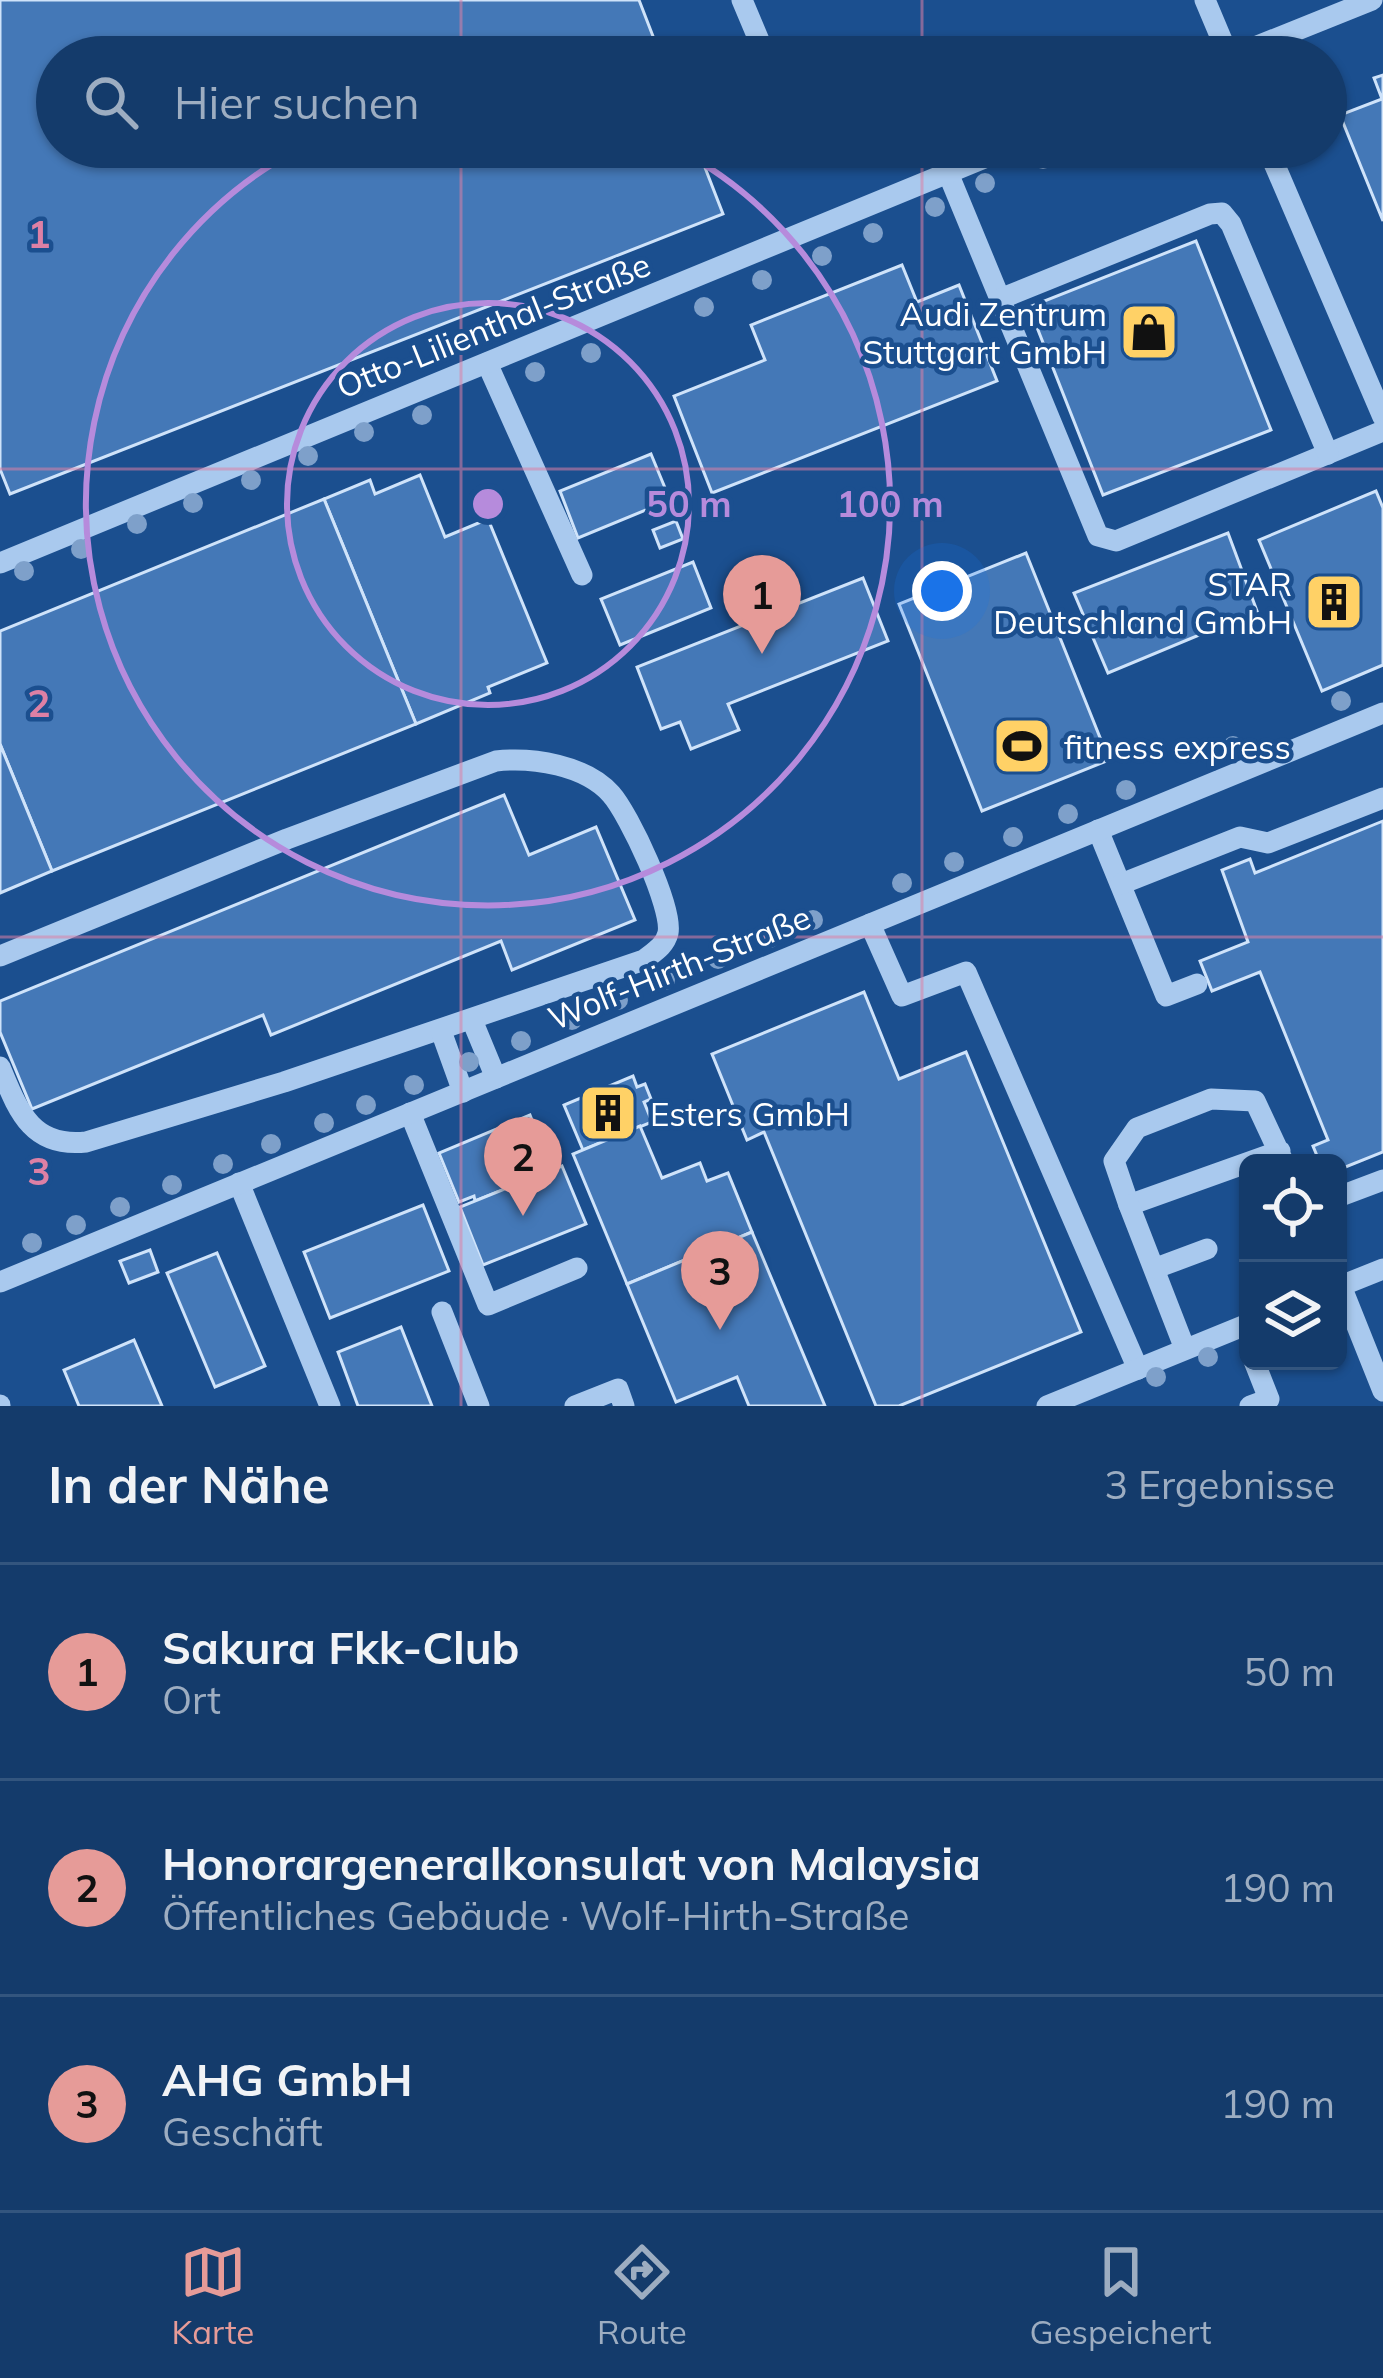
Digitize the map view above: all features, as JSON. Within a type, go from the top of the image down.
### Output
[{"type":"street","points":[[742,0],[757,36]]},
{"type":"street","points":[[1204,0],[1220,36]]},
{"type":"street","points":[[1282,36],[1372,0]]},
{"type":"street","name":"Otto-Lilienthal-Straße","points":[[0,563],[960,168]]},
{"type":"street","points":[[1276,168],[1383,417]]},
{"type":"street","points":[[948,173],[1098,536],[1116,541],[1383,431]]},
{"type":"street","points":[[1000,299],[1222,213],[1231,224],[1328,454]]},
{"type":"street","points":[[1361,367],[1383,358]]},
{"type":"street","points":[[487,363],[582,575]]},
{"type":"street","name":"Wolf-Hirth-Straße","points":[[0,1282],[1383,713]]},
{"type":"street","points":[[0,956],[287,839],[496,761],[525,758],[587,778],[610,794],[632,830],[667,910],[670,928],[664,945],[644,960],[441,1031],[130,1129],[67,1144],[43,1136],[21,1116],[0,1067]]},
{"type":"street","points":[[1120,884],[1240,837],[1268,843],[1383,798]]},
{"type":"street","points":[[1098,830],[1166,996],[1197,984]]},
{"type":"street","points":[[870,924],[902,996],[966,972],[1138,1369]]},
{"type":"street","points":[[472,1020],[496,1078]]},
{"type":"street","points":[[441,1031],[463,1092]]},
{"type":"street","points":[[1186,1349],[1114,1161],[1137,1128],[1211,1099],[1255,1101],[1281,1154]]},
{"type":"street","points":[[410,1113],[488,1305],[577,1268]]},
{"type":"street","points":[[1130,1205],[1239,1171]]},
{"type":"street","points":[[1347,1194],[1383,1180]]},
{"type":"street","points":[[239,1184],[330,1406]]},
{"type":"street","points":[[1156,1268],[1207,1249]]},
{"type":"street","points":[[1347,1284],[1383,1269]]},
{"type":"street","points":[[1347,1302],[1377,1358],[1383,1391]]},
{"type":"street","points":[[442,1312],[479,1406]]},
{"type":"street","points":[[1047,1406],[1186,1349],[1239,1334]]},
{"type":"street","points":[[1257,1370],[1268,1404]]},
{"type":"street","points":[[575,1406],[618,1389],[625,1406]]},
{"type":"building","points":[[0,0],[639,0],[653,36],[36,36],[36,168],[705,168],[723,214],[10,494],[0,469]]},
{"type":"building","points":[[1383,75],[1383,221],[1347,132],[1347,112],[1382,99],[1374,78]]},
{"type":"building","points":[[1196,241],[1271,430],[1103,495],[1029,307]]},
{"type":"building","points":[[902,265],[917,302],[959,285],[997,381],[712,493],[674,396],[765,360],[751,325]]},
{"type":"building","points":[[651,454],[670,500],[578,538],[560,491]]},
{"type":"building","points":[[420,475],[445,537],[488,519],[547,663],[416,724],[324,499],[370,480],[375,494]]},
{"type":"building","name":"STAR Deutschland GmbH","points":[[1376,491],[1383,508],[1383,665],[1322,691],[1259,540]]},
{"type":"building","points":[[324,499],[416,724],[52,871],[0,744],[0,631]]},
{"type":"building","points":[[676,521],[683,539],[660,548],[653,530]]},
{"type":"building","points":[[1228,533],[1257,611],[1108,673],[1074,593]]},
{"type":"building","points":[[1026,553],[1109,760],[982,811],[899,604]]},
{"type":"building","points":[[693,562],[711,608],[620,645],[601,599]]},
{"type":"building","points":[[863,578],[888,641],[728,704],[739,730],[691,749],[680,722],[661,729],[637,667]]},
{"type":"building","points":[[0,744],[52,871],[0,893]]},
{"type":"building","points":[[504,795],[529,855],[596,827],[635,920],[512,970],[501,941],[271,1035],[263,1015],[32,1109],[0,1032],[0,1001]]},
{"type":"building","points":[[1383,821],[1383,1152],[1347,1166],[1347,1154],[1316,1154],[1313,1146],[1328,1140],[1260,972],[1212,991],[1200,961],[1248,942],[1222,870],[1250,859],[1255,873]]},
{"type":"building","points":[[864,992],[899,1079],[966,1052],[1081,1332],[899,1406],[876,1406],[764,1132],[747,1140],[712,1054]]},
{"type":"building","name":"Esters GmbH","points":[[633,1076],[637,1087],[645,1084],[651,1099],[644,1102],[652,1122],[583,1150],[564,1105]]},
{"type":"building","points":[[530,1115],[552,1170],[475,1201],[474,1196],[459,1202],[439,1153]]},
{"type":"building","points":[[640,1126],[662,1178],[700,1163],[707,1181],[728,1173],[752,1232],[627,1284],[573,1154]]},
{"type":"building","points":[[562,1166],[586,1224],[483,1265],[460,1207]]},
{"type":"building","points":[[423,1205],[449,1271],[330,1318],[304,1252]]},
{"type":"building","points":[[752,1232],[825,1406],[749,1406],[737,1377],[676,1402],[627,1284]]},
{"type":"building","points":[[150,1250],[158,1272],[129,1283],[120,1261]]},
{"type":"building","points":[[217,1253],[265,1366],[215,1387],[167,1273]]},
{"type":"building","points":[[401,1327],[432,1406],[358,1406],[338,1352]]},
{"type":"building","points":[[134,1340],[162,1406],[79,1406],[64,1370]]},
{"type":"place","name":"Audi Zentrum Stuttgart GmbH","points":[[1149,332]]},
{"type":"place","name":"STAR Deutschland GmbH","points":[[1334,602]]},
{"type":"place","name":"Sakura Fkk-Club","points":[[762,654]]},
{"type":"place","name":"fitness express","points":[[1022,746]]},
{"type":"place","name":"Esters GmbH","points":[[608,1113]]},
{"type":"place","name":"Honorargeneralkonsulat von Malaysia","points":[[523,1216]]},
{"type":"place","name":"AHG GmbH","points":[[720,1330]]}]
